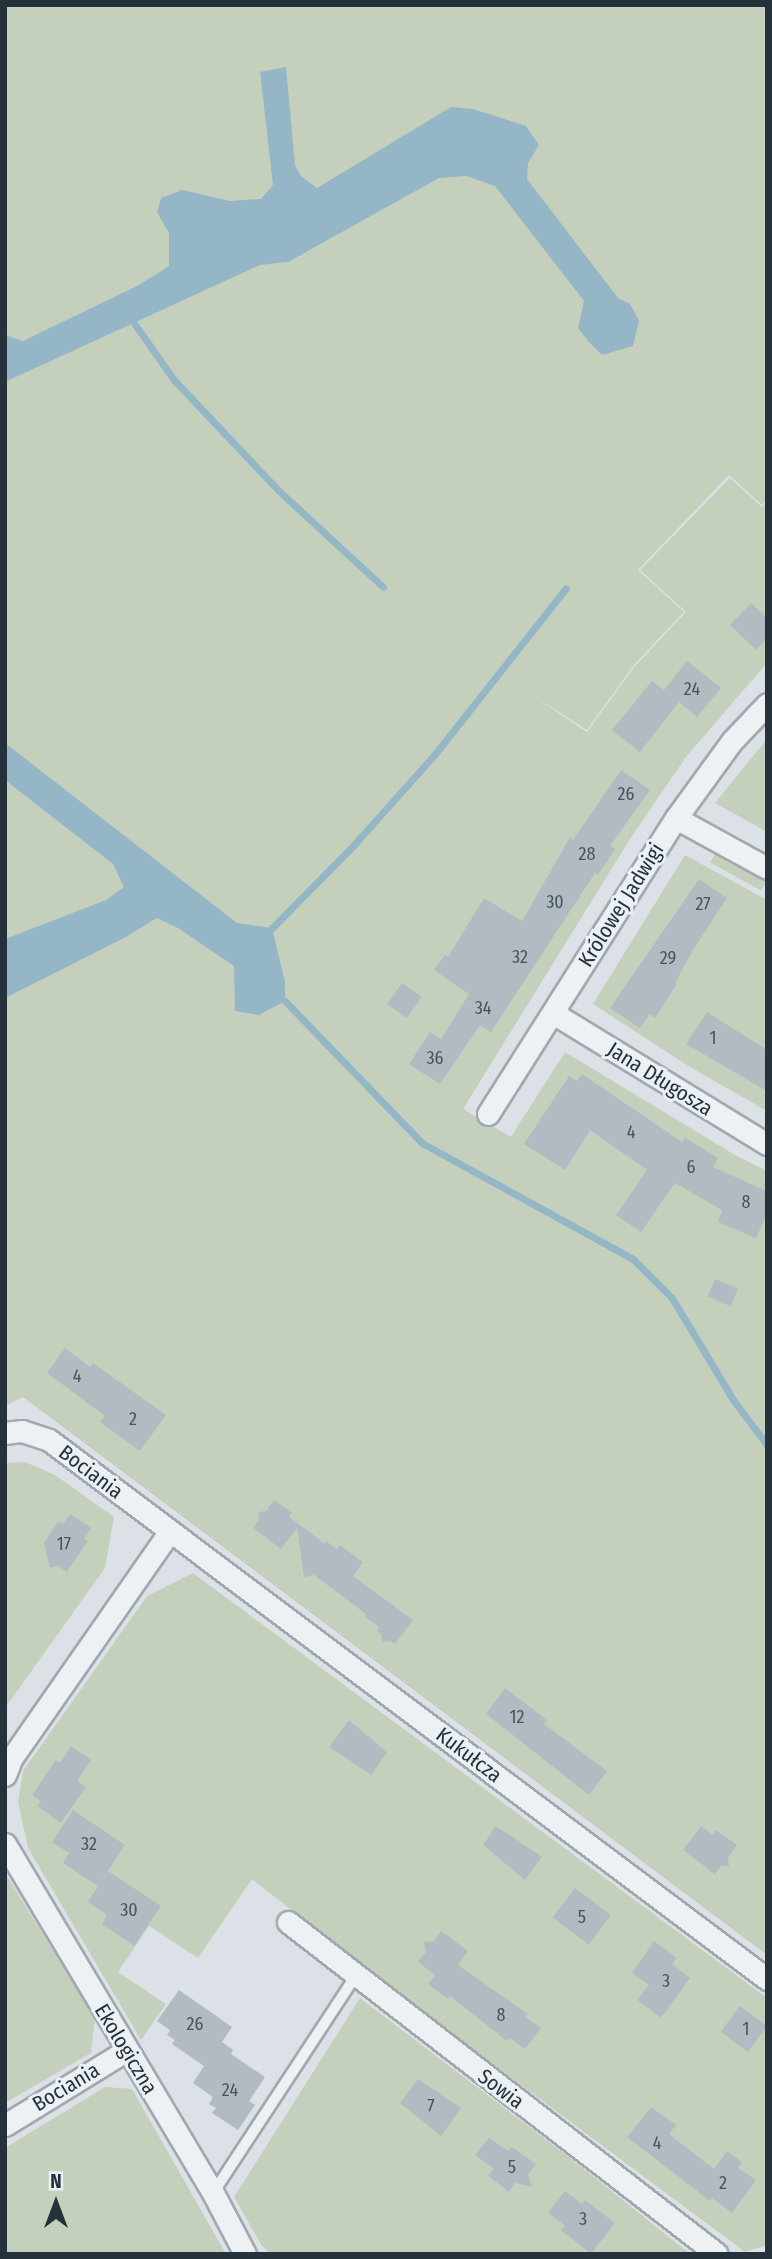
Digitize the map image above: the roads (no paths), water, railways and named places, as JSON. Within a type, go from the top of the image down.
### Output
[{"type":"street","name":"Królowej Jadwigi","points":[[488,1114],[676,818],[732,741],[767,704]]},
{"type":"street","points":[[676,818],[767,868]]},
{"type":"street","name":"Jana Długosza","points":[[553,1013],[767,1144]]},
{"type":"street","name":"Bociania","points":[[5,1433],[22,1431],[49,1440],[170,1531]]},
{"type":"street","points":[[5,1775],[11,1759],[170,1531]]},
{"type":"street","name":"Kukułcza","points":[[170,1531],[767,1979]]},
{"type":"street","name":"Ekologiczna","points":[[5,1844],[213,2193],[245,2254]]},
{"type":"street","name":"Sowia","points":[[288,1923],[716,2254]]},
{"type":"street","name":"Bociania","points":[[5,2124],[127,2050]]},
{"type":"lane","points":[[213,2193],[355,1977]]},
{"type":"water","points":[[286,67],[295,165],[301,176],[317,188],[451,107],[473,109],[526,126],[539,145],[528,163],[527,179],[618,298],[630,304],[639,321],[633,346],[602,355],[589,342],[578,328],[584,301],[495,186],[466,176],[439,178],[288,262],[260,265],[5,382],[5,335],[23,341],[139,285],[169,266],[169,233],[157,212],[161,198],[182,190],[230,201],[261,199],[273,185],[260,72]]},
{"type":"water","points":[[5,743],[237,923],[272,928],[285,982],[285,1001],[259,1015],[235,1011],[234,966],[178,928],[157,918],[124,938],[5,998],[5,939],[106,900],[124,887],[113,864],[5,780]]},
{"type":"waterway","points":[[134,323],[174,380],[278,490],[383,587]]},
{"type":"waterway","points":[[272,928],[351,848],[435,754],[566,588]]},
{"type":"waterway","points":[[285,1001],[422,1143],[633,1259],[672,1298],[734,1401],[767,1445]]}]
